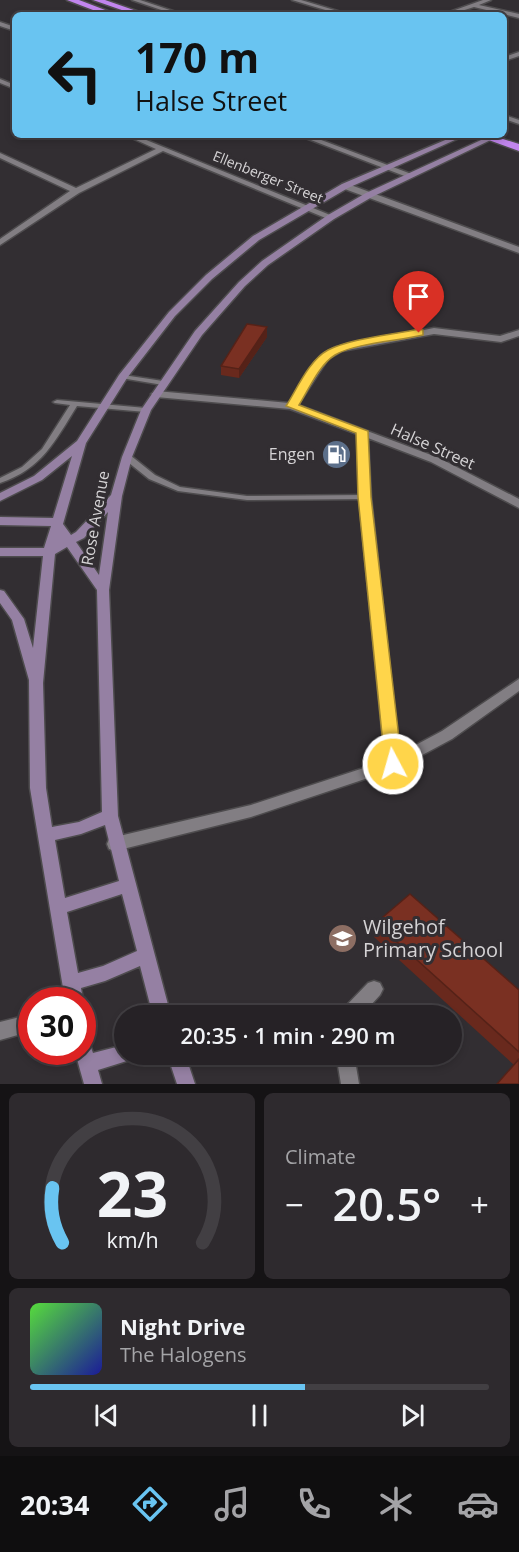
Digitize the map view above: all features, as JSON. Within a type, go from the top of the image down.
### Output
[{"type":"highway","points":[[71,0],[107,12]]},
{"type":"highway","points":[[98,0],[134,12]]},
{"type":"highway","points":[[117,12],[124,9]]},
{"type":"highway","points":[[495,138],[519,148]]},
{"type":"street","points":[[135,0],[173,12]]},
{"type":"street","points":[[295,0],[337,12]]},
{"type":"street","points":[[453,12],[488,0]]},
{"type":"street","points":[[473,5],[502,12]]},
{"type":"street","name":"Ellenberger Street","points":[[135,138],[331,217]]},
{"type":"street","points":[[309,138],[410,176]]},
{"type":"street","name":"Rose Avenue","points":[[71,987],[38,788],[36,683],[49,552],[81,443],[123,377],[172,314],[209,277],[256,238],[345,186],[386,166],[456,138]]},
{"type":"street","name":"Rose Avenue","points":[[159,1005],[115,844],[110,816],[103,590],[116,496],[127,457],[146,410],[198,333],[242,284],[265,263],[331,217],[369,195],[486,138]]},
{"type":"street","points":[[0,243],[76,191],[162,149]]},
{"type":"street","points":[[0,156],[76,191]]},
{"type":"street","points":[[345,186],[519,250]]},
{"type":"street","points":[[292,406],[324,357],[339,350],[427,332],[450,332],[501,339],[519,333]]},
{"type":"street","name":"Halse Street","points":[[156,394],[292,406],[435,460],[519,504]]},
{"type":"street","points":[[362,431],[365,497],[393,764]]},
{"type":"street","points":[[0,497],[38,478],[81,443]]},
{"type":"street","points":[[0,552],[49,552],[72,541],[92,525],[116,496]]},
{"type":"street","points":[[0,521],[56,522],[72,541],[103,590]]},
{"type":"street","points":[[0,594],[18,619],[36,683]]},
{"type":"street","points":[[115,844],[251,811],[393,764],[447,735],[519,684]]},
{"type":"street","points":[[46,835],[81,828],[110,816]]},
{"type":"street","points":[[57,908],[127,885]]},
{"type":"street","points":[[81,987],[105,973],[146,955]]},
{"type":"street","points":[[359,1005],[374,989]]},
{"type":"street","points":[[0,1031],[18,1026]]},
{"type":"street","points":[[96,1061],[114,1057]]},
{"type":"street","points":[[86,1065],[93,1084]]},
{"type":"street","points":[[180,1065],[186,1084]]},
{"type":"street","points":[[347,1065],[350,1084]]},
{"type":"lane","points":[[123,377],[163,383]]},
{"type":"lane","points":[[57,402],[146,410]]},
{"type":"lane","points":[[0,481],[25,468],[45,450],[75,403]]},
{"type":"lane","points":[[127,457],[152,477],[178,489],[247,498],[365,497]]},
{"type":"building","points":[[247,324],[267,327],[239,369],[221,366]]},
{"type":"building","name":"Wilgehof Primary School","points":[[410,894],[519,990],[519,1052],[376,923]]},
{"type":"building","points":[[519,1059],[519,1084],[497,1084]]},
{"type":"place","name":"Engen","points":[[336,454]]},
{"type":"place","name":"Wilgehof Primary School","points":[[342,938]]},
{"type":"route","points":[[393,764],[365,497],[362,431],[292,406],[324,357],[354,346],[419,333]]}]
